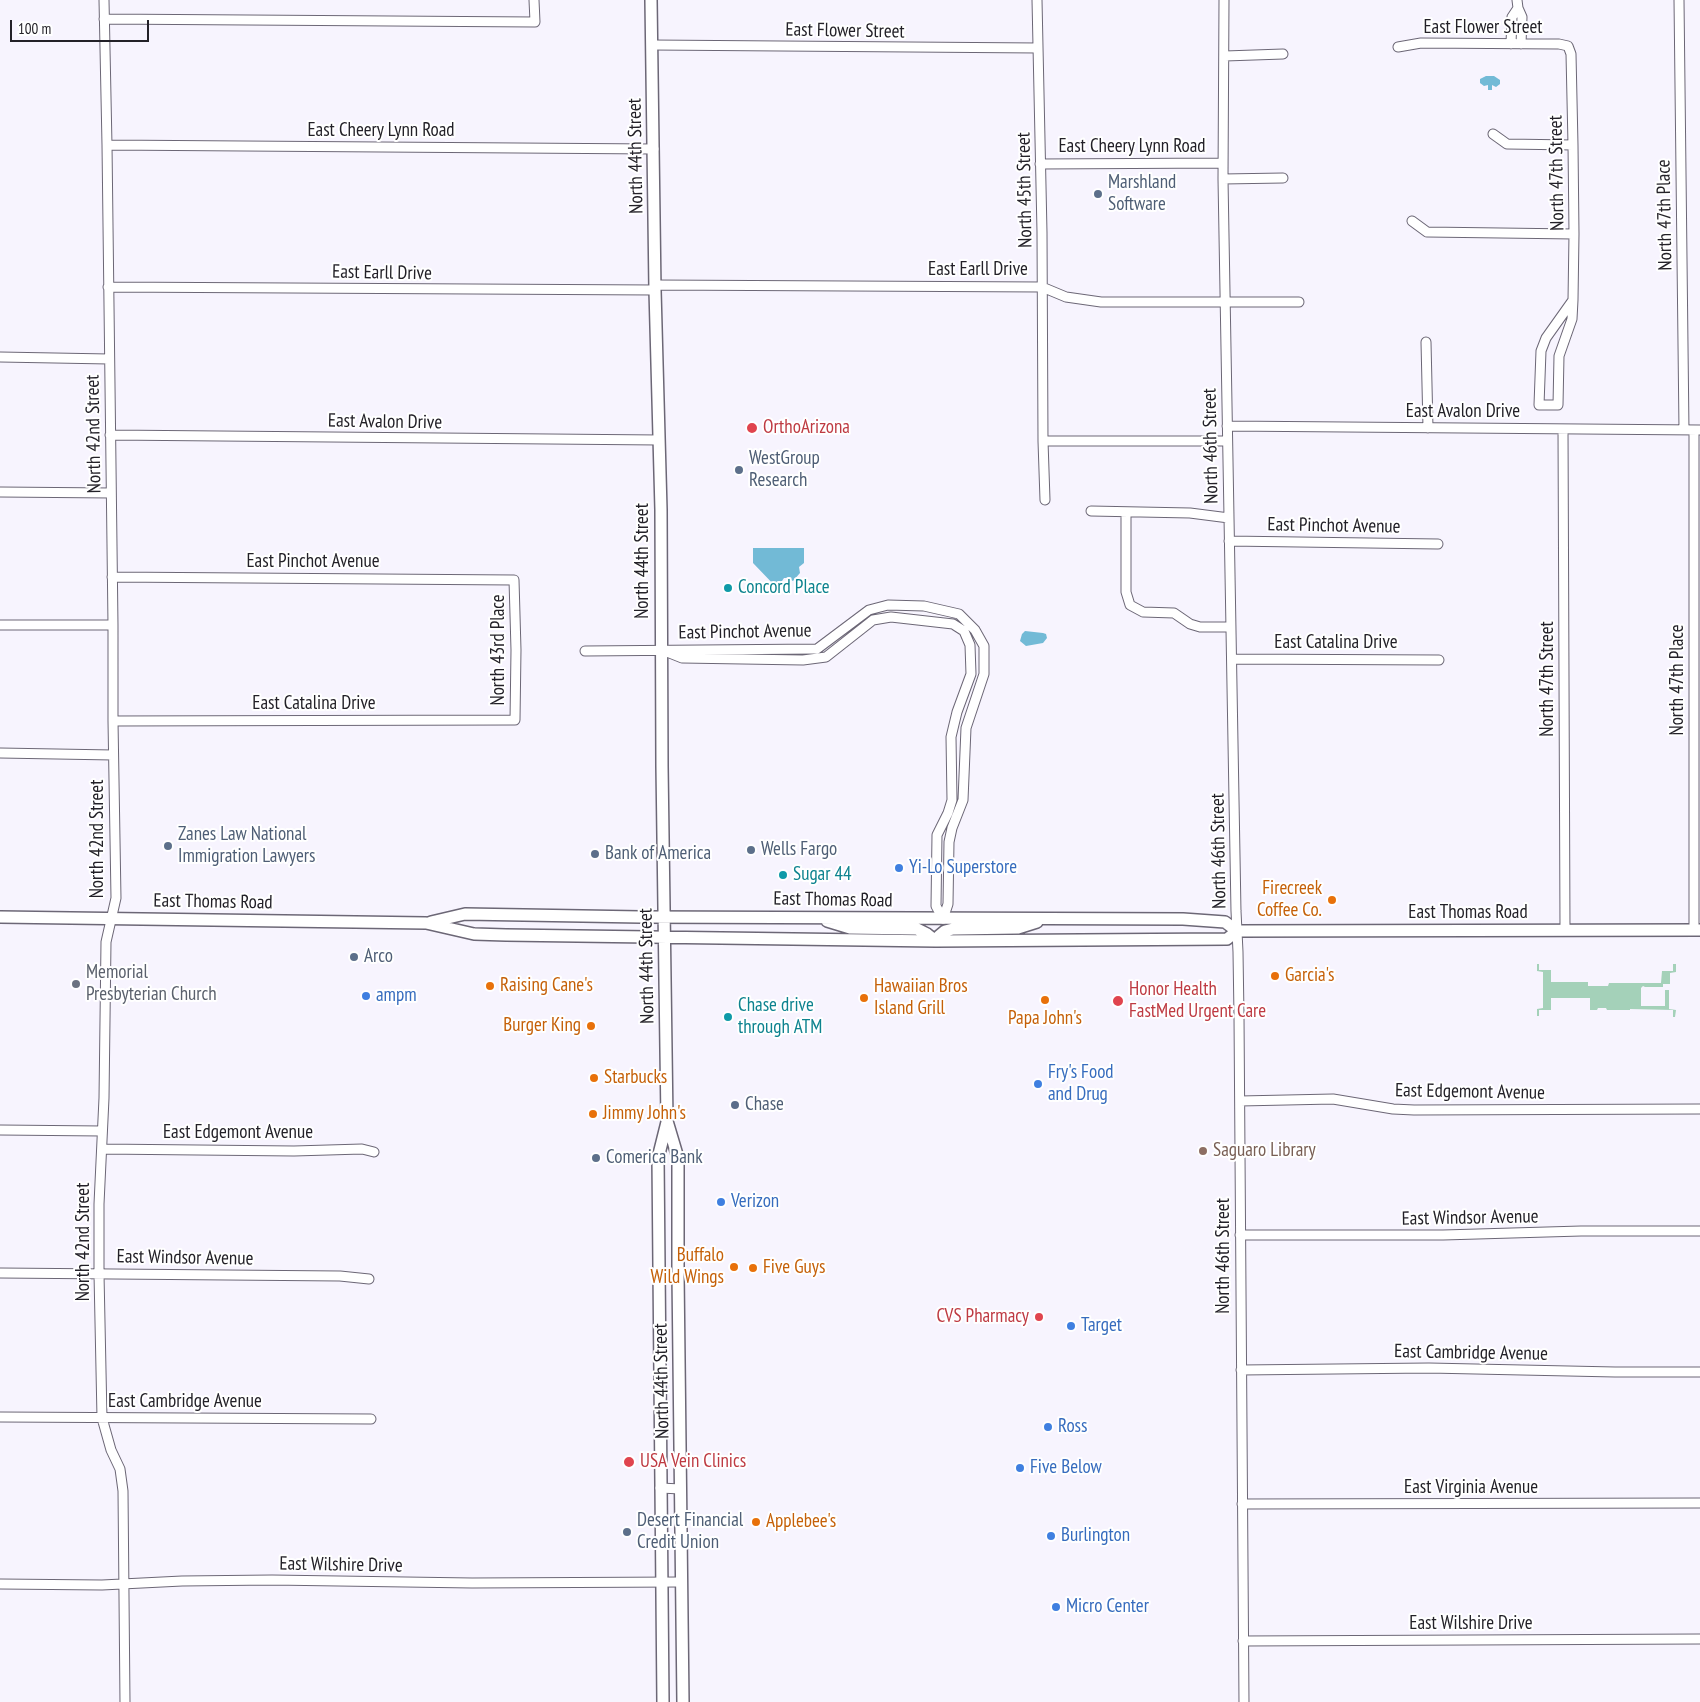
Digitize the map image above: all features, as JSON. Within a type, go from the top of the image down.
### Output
[{"type":"main road","name":"North 44th Street","points":[[651,0],[655,288],[661,515],[667,1121],[658,1158],[663,1702]]},
{"type":"main road","name":"East Thomas Road","points":[[426,923],[465,914],[943,919],[1176,919],[1225,922],[1237,932]]},
{"type":"main road","name":"East Thomas Road","points":[[0,917],[426,923],[474,934],[936,941],[1227,939],[1237,932],[1565,929],[1697,930]]},
{"type":"main road","points":[[817,918],[850,928],[917,929],[936,941],[945,931],[953,929],[1018,928],[1048,919]]},
{"type":"main road","name":"North 44th Street","points":[[667,1121],[678,1158],[682,1702]]},
{"type":"street","name":"North 42nd Street","points":[[104,0],[116,898],[106,942],[99,1274],[102,1418],[111,1450],[120,1469],[123,1491],[125,1702]]},
{"type":"street","points":[[104,19],[535,22],[534,0]]},
{"type":"street","name":"North 45th Street","points":[[1037,0],[1045,500]]},
{"type":"street","name":"North 46th Street","points":[[1224,0],[1223,179],[1240,1101],[1244,1702]]},
{"type":"street","name":"North 47th Place","points":[[1679,0],[1684,430]]},
{"type":"street","points":[[1511,44],[1512,17],[1517,4]]},
{"type":"street","points":[[1517,4],[1522,17],[1521,44]]},
{"type":"street","name":"East Flower Street","points":[[1398,47],[1422,43],[1559,44],[1568,46]]},
{"type":"street","name":"East Flower Street","points":[[652,45],[1038,48]]},
{"type":"street","name":"North 47th Street","points":[[1568,46],[1571,54],[1573,145],[1574,234],[1573,300],[1572,319],[1559,356],[1558,405],[1539,406],[1541,351],[1546,338],[1573,300]]},
{"type":"street","points":[[1225,56],[1283,54]]},
{"type":"street","points":[[1493,134],[1507,144],[1573,145]]},
{"type":"street","name":"East Cheery Lynn Road","points":[[107,146],[654,149]]},
{"type":"street","name":"East Cheery Lynn Road","points":[[1040,164],[1223,163]]},
{"type":"street","name":"East Cheery Lynn Road","points":[[1223,179],[1283,178]]},
{"type":"street","points":[[1412,221],[1427,232],[1574,234]]},
{"type":"street","name":"East Earll Drive","points":[[108,287],[1042,287],[1066,297],[1101,302],[1299,302]]},
{"type":"street","points":[[1426,342],[1428,428]]},
{"type":"street","points":[[0,357],[109,359]]},
{"type":"street","name":"East Avalon Drive","points":[[1227,426],[1697,430]]},
{"type":"street","name":"North 47th Street","points":[[1563,429],[1565,929]]},
{"type":"street","name":"North 47th Place","points":[[1697,430],[1697,930]]},
{"type":"street","name":"East Avalon Drive","points":[[110,435],[658,440]]},
{"type":"street","points":[[1043,441],[1227,441]]},
{"type":"street","points":[[0,492],[111,493]]},
{"type":"street","points":[[1091,512],[1190,512],[1229,518]]},
{"type":"street","points":[[1126,512],[1126,592],[1130,605],[1143,612],[1174,613],[1190,624],[1200,627],[1231,627]]},
{"type":"street","name":"East Pinchot Avenue","points":[[1229,542],[1438,544]]},
{"type":"street","name":"East Pinchot Avenue","points":[[112,576],[514,580]]},
{"type":"street","name":"North 43rd Place","points":[[514,580],[515,720]]},
{"type":"street","name":"East Pinchot Avenue","points":[[586,651],[817,649],[869,610],[888,605],[924,606],[959,614],[971,624],[984,646],[984,674],[966,728],[963,800],[952,828],[949,842],[948,904],[943,919]]},
{"type":"street","name":"East Pinchot Avenue","points":[[662,650],[682,658],[803,660],[826,657],[873,620],[891,617],[953,624],[964,631],[970,645],[971,674],[957,712],[951,737],[952,800],[937,835],[936,906],[943,919]]},
{"type":"street","points":[[0,625],[113,625]]},
{"type":"street","name":"East Catalina Drive","points":[[1232,659],[1439,660]]},
{"type":"street","name":"East Catalina Drive","points":[[113,720],[515,720]]},
{"type":"street","points":[[0,753],[113,755]]},
{"type":"street","name":"East Edgemont Avenue","points":[[1240,1101],[1333,1099],[1414,1110],[1700,1109]]},
{"type":"street","points":[[0,1130],[102,1131]]},
{"type":"street","name":"East Edgemont Avenue","points":[[102,1149],[294,1151],[362,1149],[374,1152]]},
{"type":"street","name":"East Windsor Avenue","points":[[1240,1235],[1443,1236],[1581,1231],[1700,1231]]},
{"type":"street","name":"East Windsor Avenue","points":[[0,1273],[340,1276],[369,1279]]},
{"type":"street","name":"East Cambridge Avenue","points":[[1241,1370],[1429,1368],[1700,1372]]},
{"type":"street","name":"East Cambridge Avenue","points":[[0,1417],[371,1419]]},
{"type":"street","points":[[660,1488],[681,1489]]},
{"type":"street","name":"East Virginia Avenue","points":[[1242,1504],[1700,1503]]},
{"type":"street","name":"East Wilshire Drive","points":[[0,1584],[125,1583],[182,1580],[472,1583],[681,1582]]},
{"type":"street","name":"East Wilshire Drive","points":[[1243,1641],[1700,1639]]},
{"type":"green space","points":[[1537,964],[1539,964],[1539,970],[1551,970],[1551,982],[1588,982],[1588,986],[1608,986],[1609,983],[1661,983],[1662,971],[1673,971],[1673,964],[1676,964],[1676,972],[1670,973],[1670,984],[1663,984],[1663,987],[1643,986],[1641,988],[1641,1006],[1665,1006],[1665,990],[1669,990],[1669,1009],[1676,1010],[1675,1017],[1673,1017],[1673,1010],[1607,1010],[1606,1008],[1598,1008],[1597,1010],[1590,1010],[1590,998],[1551,998],[1551,1010],[1539,1010],[1539,1016],[1537,1016],[1537,1009],[1543,1008],[1543,972],[1537,971]]},
{"type":"water","points":[[1486,76],[1494,76],[1500,80],[1500,84],[1496,87],[1492,85],[1492,90],[1488,90],[1488,85],[1484,86],[1480,83],[1480,79]]},
{"type":"water","points":[[753,548],[804,548],[804,563],[799,567],[800,573],[793,581],[784,578],[780,584],[781,588],[777,588],[753,563]]},
{"type":"water","points":[[1025,631],[1043,633],[1046,634],[1047,638],[1043,643],[1026,646],[1020,641]]},
{"type":"place","name":"Marshland Software","points":[[1098,194]]},
{"type":"place","name":"OrthoArizona","points":[[752,428]]},
{"type":"place","name":"WestGroup Research","points":[[739,470]]},
{"type":"place","name":"Concord Place","points":[[728,588]]},
{"type":"place","name":"Zanes Law National Immigration Lawyers","points":[[168,846]]},
{"type":"place","name":"Wells Fargo","points":[[751,850]]},
{"type":"place","name":"Bank of America","points":[[595,854]]},
{"type":"place","name":"Yi-Lo Superstore","points":[[899,868]]},
{"type":"place","name":"Sugar 44","points":[[783,875]]},
{"type":"place","name":"Firecreek Coffee Co.","points":[[1332,900]]},
{"type":"place","name":"Arco","points":[[354,957]]},
{"type":"place","name":"Garcia's","points":[[1275,976]]},
{"type":"place","name":"Memorial Presbyterian Church","points":[[76,984]]},
{"type":"place","name":"Raising Cane's","points":[[490,986]]},
{"type":"place","name":"ampm","points":[[366,996]]},
{"type":"place","name":"Hawaiian Bros Island Grill","points":[[864,998]]},
{"type":"place","name":"Papa John's","points":[[1045,1000]]},
{"type":"place","name":"Honor Health FastMed Urgent Care","points":[[1118,1001]]},
{"type":"place","name":"Chase drive through ATM","points":[[728,1017]]},
{"type":"place","name":"Burger King","points":[[591,1026]]},
{"type":"place","name":"Starbucks","points":[[594,1078]]},
{"type":"place","name":"Fry's Food and Drug","points":[[1038,1084]]},
{"type":"place","name":"Chase","points":[[735,1105]]},
{"type":"place","name":"Jimmy John's","points":[[593,1114]]},
{"type":"place","name":"Saguaro Library","points":[[1203,1151]]},
{"type":"place","name":"Comerica Bank","points":[[596,1158]]},
{"type":"place","name":"Verizon","points":[[721,1202]]},
{"type":"place","name":"Buffalo Wild Wings","points":[[734,1267]]},
{"type":"place","name":"Five Guys","points":[[753,1268]]},
{"type":"place","name":"CVS Pharmacy","points":[[1039,1317]]},
{"type":"place","name":"Target","points":[[1071,1326]]},
{"type":"place","name":"Ross","points":[[1048,1427]]},
{"type":"place","name":"USA Vein Clinics","points":[[629,1462]]},
{"type":"place","name":"Five Below","points":[[1020,1468]]},
{"type":"place","name":"Applebee's","points":[[756,1522]]},
{"type":"place","name":"Desert Financial Credit Union","points":[[627,1532]]},
{"type":"place","name":"Burlington","points":[[1051,1536]]},
{"type":"place","name":"Micro Center","points":[[1056,1607]]}]
